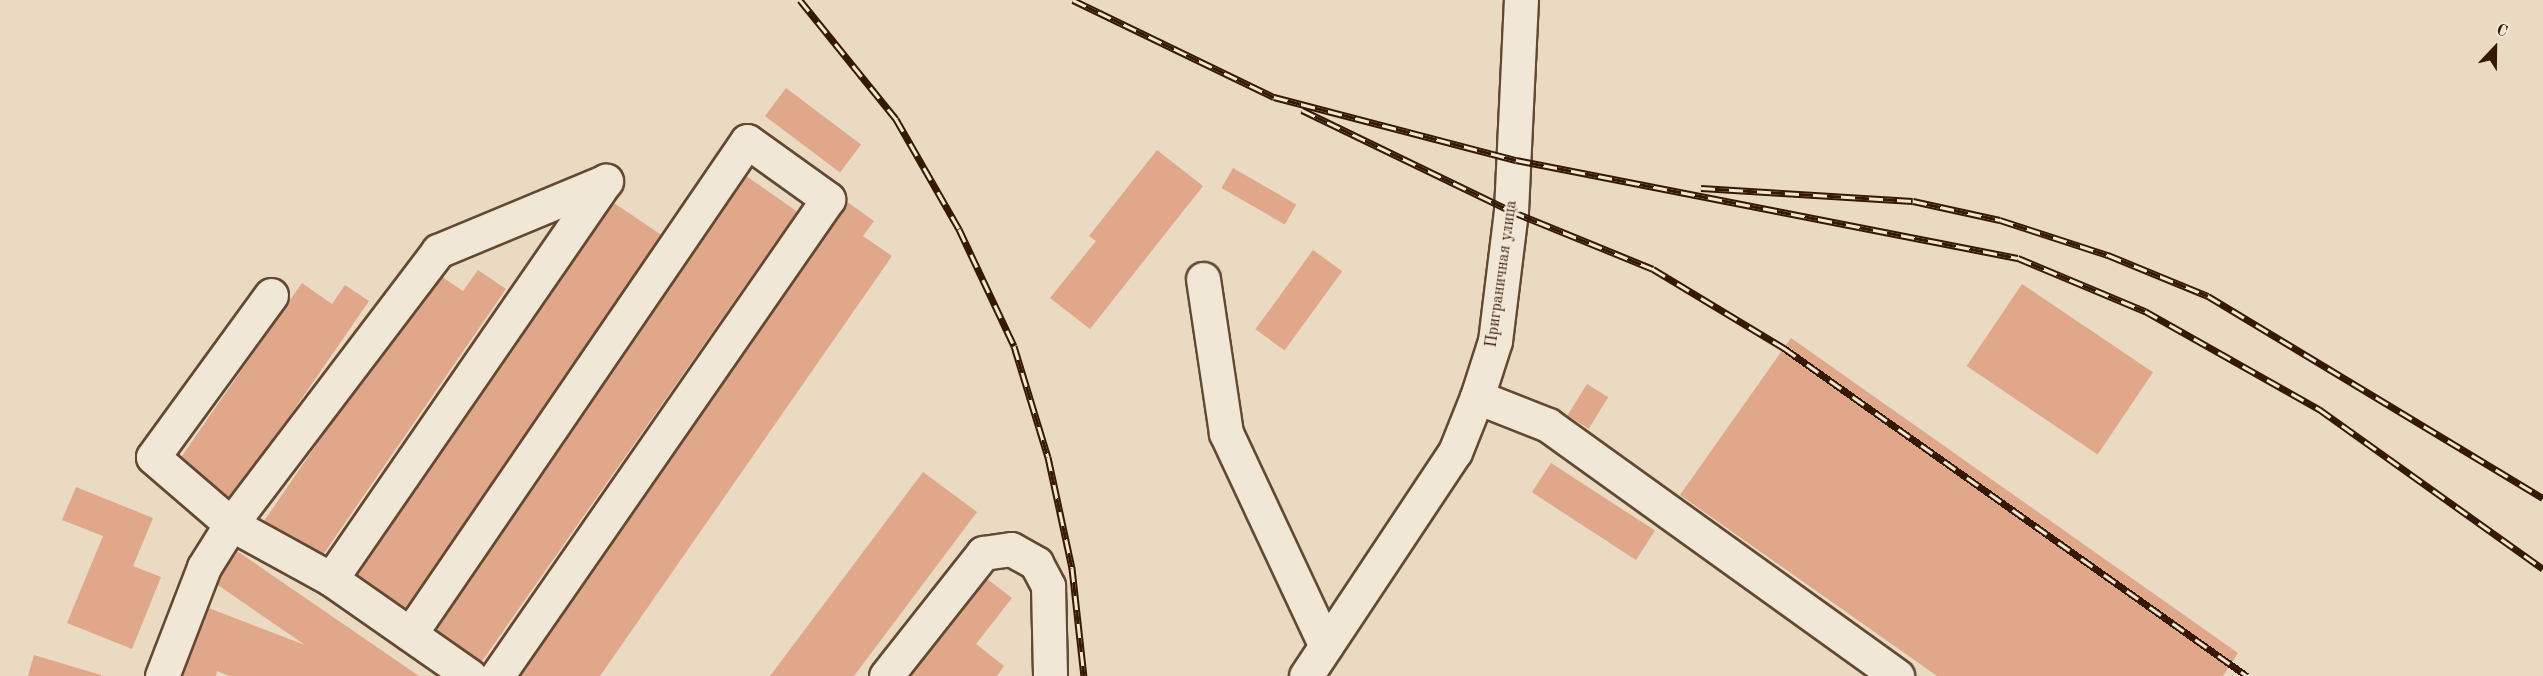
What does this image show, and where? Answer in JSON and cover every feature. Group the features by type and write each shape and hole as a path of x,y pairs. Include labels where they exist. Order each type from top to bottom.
{"street":[{"name":"Приграничная улица","path":"1306,676 1455,452 1477,397 1495,340 1511,210 1521,0"},
{"path":"410,634 747,141 828,199 497,676"},
{"path":"162,676 204,567 231,524 438,251 606,181 331,579"},
{"path":"1203,279 1226,433 1326,646"},
{"path":"272,295 153,457 231,524 331,579 470,676"},
{"path":"1477,397 1548,425 1897,676"},
{"path":"886,676 983,553 1011,549 1036,563 1048,586 1050,676"}],"building":[{"path":"786,88 861,145 840,173 765,116"},
{"path":"1157,150 1203,186 1090,329 1050,298 1096,241 1089,236"},
{"path":"1233,168 1296,204 1285,224 1222,188"},
{"path":"742,173 797,211 475,671 420,633"},
{"path":"605,197 662,236 403,620 346,582"},
{"path":"843,199 874,221 863,236 892,256 600,676 512,676"},
{"path":"1313,250 1342,271 1285,350 1255,329"},
{"path":"478,270 506,289 318,562 262,524 435,272 463,291"},
{"path":"302,283 332,304 345,285 369,301 231,501 177,463"},
{"path":"2022,284 2153,372 2098,454 1967,366"},
{"path":"1791,338 2238,653 2223,676 1937,676 1680,495"},
{"path":"1587,384 1608,397 1589,429 1567,415"},
{"path":"1551,463 1655,531 1636,560 1532,492"},
{"path":"923,472 977,512 854,676 770,676"},
{"path":"76,487 153,518 133,566 161,577 132,649 67,623 103,536 62,520"},
{"path":"234,549 419,676 229,676 217,671 216,676 177,676 201,605 305,645 212,581"},
{"path":"986,578 1012,598 976,644 1004,666 997,676 910,676"},
{"path":"34,655 101,675 101,676 28,676"}],"railway":[{"path":"800,0 896,119 959,229 1014,346 1048,457 1072,568 1084,676"},
{"path":"1073,0 1274,97 1516,160 2018,258 2145,311 2319,409 2543,569"},
{"path":"1302,110 1511,211 1653,269 1784,348 2247,676"},
{"path":"1701,188 1913,201 2000,220 2108,255 2208,296 2543,498"}]}
